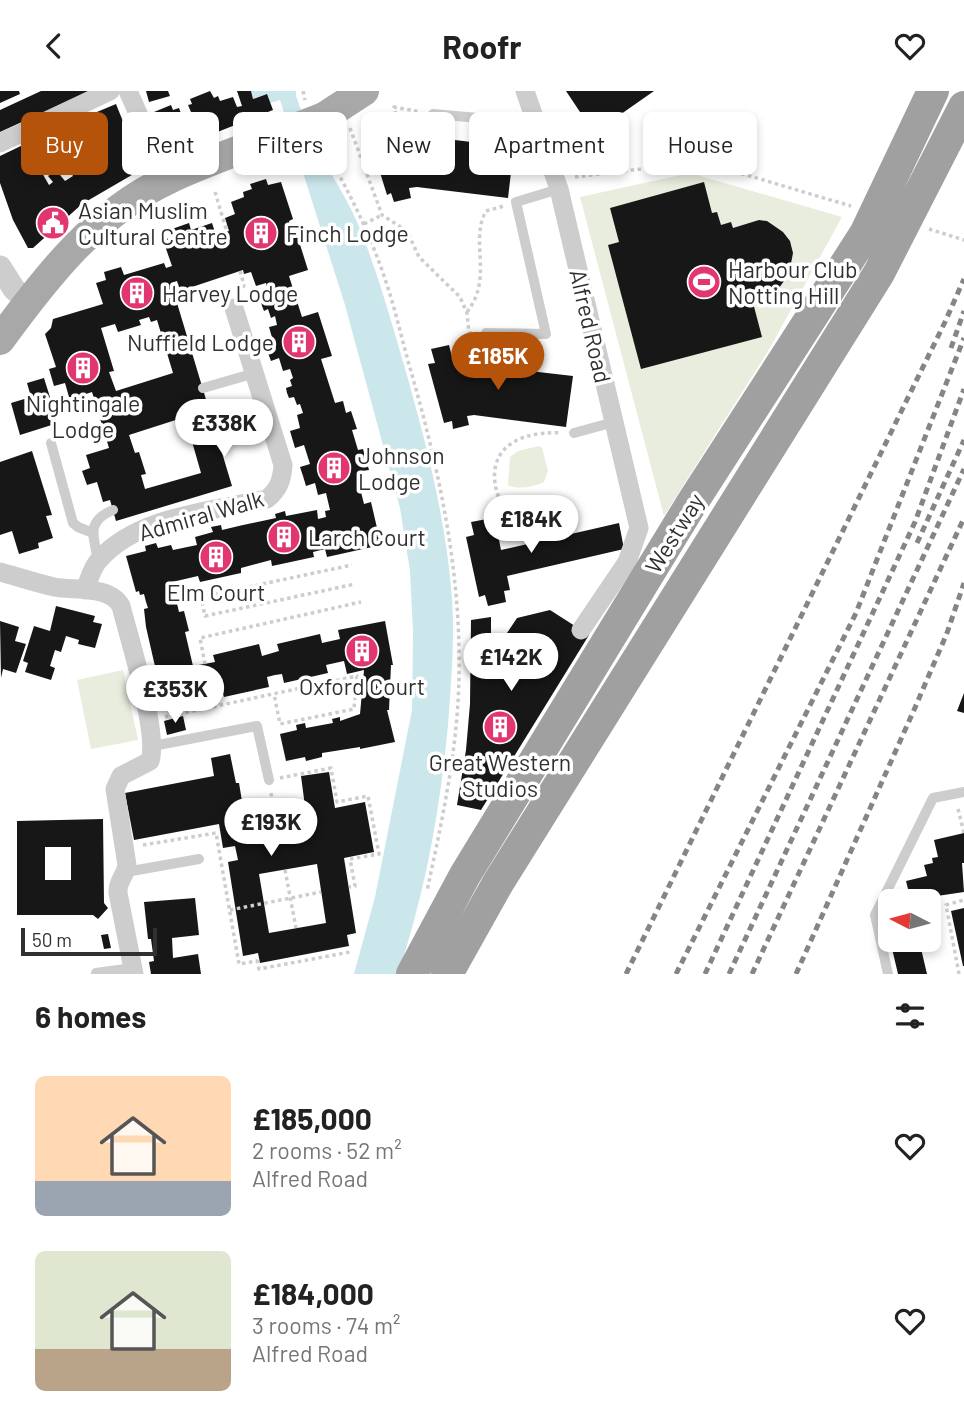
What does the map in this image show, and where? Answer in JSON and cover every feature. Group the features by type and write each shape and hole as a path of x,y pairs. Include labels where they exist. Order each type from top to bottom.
{"highway":[{"name":"Westway","path":"412,974 465,875 654,566 864,234 933,91"},
{"name":"Westway","path":"447,974 498,883 879,272 964,107"}],"main road":[{"path":"0,340 59,262 79,242 130,201 167,179 331,111"}],"street":[{"path":"0,143 110,91"},
{"path":"128,91 167,179"},
{"name":"Alfred Road","path":"525,91 533,112"},
{"name":"Alfred Road","path":"554,175 639,529 627,562 581,630"},
{"path":"0,267 14,289 28,301"},
{"name":"Admiral Walk","path":"85,590 98,561 128,537 162,521 267,499 276,492 282,479 283,465 234,308"},
{"path":"0,572 55,587 103,594 118,602 149,720 153,746 150,761 121,776 115,789 126,872 117,888 133,971"}],"lane":[{"path":"486,333 546,334 516,202 557,183"},
{"path":"203,388 255,373"},
{"path":"574,433 614,422"},
{"path":"51,443 73,523 93,533"},
{"path":"98,561 93,533 97,520 113,510"},
{"path":"153,746 257,726 269,779"},
{"path":"888,974 875,915 933,799 964,792"},
{"path":"126,872 199,859"},
{"path":"96,973 133,971"}],"path":[{"path":"303,91 331,111 382,215 407,231 419,257 460,297 467,313 469,333 486,333"},
{"path":"395,112 394,107 422,112"},
{"path":"331,111 344,182 364,224 387,285 429,435 444,498 457,591 459,677 454,740 438,843 425,899"},
{"path":"557,183 573,178 674,165 716,166 850,205"},
{"path":"215,192 227,232"},
{"path":"467,313 477,300 482,270 479,223 486,211 516,202"},
{"path":"364,224 382,215"},
{"path":"928,229 964,240"},
{"path":"524,505 505,510 499,499 494,467 501,451 541,432 574,433"},
{"path":"201,597 352,565"},
{"path":"176,597 200,592 205,616 355,584"},
{"path":"205,664 200,638 361,602"},
{"path":"149,720 357,676 354,709 280,724 274,694"},
{"path":"210,688 214,706"},
{"path":"275,819 269,779 331,768 337,802 368,796 379,854 350,859 355,886 349,887"},
{"path":"958,809 964,833"},
{"path":"124,848 216,833 239,964 257,961 258,969 350,952"},
{"path":"285,870 296,928"},
{"path":"230,910 321,892"},
{"path":"959,974 946,905 964,900"},
{"path":"301,955 302,961"}],"shaded area":[{"name":"Harbour Club Notting Hill","path":"681,175 697,175 842,217 770,348 664,516 580,197"},
{"path":"539,446 542,448 548,471 544,482 526,487 508,485 510,457 518,451"},
{"path":"123,670 138,740 91,749 77,680"}],"water":[{"path":"251,91 296,91 302,112 284,112 280,100 270,103 266,94 253,99"},
{"path":"304,175 332,175 357,222 368,250 427,452 449,568 453,630 445,757 424,882 398,974 354,974 375,897 412,710 413,632 410,571 400,508 345,305"}],"building":[{"path":"0,91 19,91 20,94 0,103"},
{"path":"41,91 90,91 44,112 21,112 21,122 0,132 0,110"},
{"path":"146,91 168,91 170,96 149,102"},
{"path":"210,91 214,98 218,96 220,101 233,97 237,107 242,106 237,91 251,91 253,99 267,94 273,110 233,112 233,126 219,131 219,112 191,112 188,105 192,104 190,99"},
{"path":"566,91 654,91 624,112 580,112"},
{"path":"116,104 122,119 122,175 132,175 82,204 33,248 28,248 13,220 0,183 0,156 21,146 21,175 43,175 49,185 53,182 49,175 60,175 65,181 72,175 108,175 108,112 97,112"},
{"path":"171,105 173,110 179,108 180,112 154,112"},
{"path":"455,140 469,142 469,175 511,175 508,198 417,187 409,188 411,198 394,202 391,193 387,195 381,175 455,175"},
{"path":"266,179 268,185 281,182 293,219 289,221 293,236 297,235 308,270 289,276 302,317 318,312 332,356 321,359 335,403 343,401 346,413 351,411 357,429 352,430 358,450 363,449 369,470 362,471 365,482 359,484 364,504 371,502 381,545 327,557 325,549 313,552 314,557 272,566 271,560 241,568 241,573 200,582 198,576 172,582 179,612 184,611 189,631 185,632 193,666 215,662 213,655 259,644 262,656 279,651 277,644 320,634 322,643 340,639 338,630 385,621 393,665 387,710 395,742 322,753 322,757 306,761 305,757 286,761 280,734 297,730 296,725 305,723 306,728 333,723 332,719 340,717 340,721 360,714 364,670 347,674 344,661 326,665 328,673 284,683 282,674 275,675 267,677 269,687 224,697 221,686 205,689 208,701 165,710 146,627 144,609 148,608 144,594 136,592 126,556 146,551 145,546 156,543 158,548 171,545 173,550 197,545 195,537 213,532 211,527 221,525 222,530 276,518 275,514 285,511 286,516 317,510 318,519 326,517 325,511 330,510 326,493 318,495 315,483 306,486 300,467 310,464 304,445 295,448 290,431 300,428 297,415 303,413 300,404 297,405 294,397 289,398 287,393 286,388 292,386 290,380 293,378 290,369 283,371 279,358 271,361 268,353 266,344 273,341 269,327 277,325 275,316 271,318 268,309 264,311 262,306 261,301 266,300 264,293 268,291 266,283 256,286 251,272 244,274 243,270 180,291 177,281 171,283 232,486 116,521 110,500 103,502 97,482 87,485 82,471 90,468 86,455 109,448 92,392 74,398 69,397 65,383 54,386 49,369 56,367 45,334 51,328 53,319 103,304 96,283 106,280 104,272 121,267 124,275 164,263 166,268 172,266 163,240 175,236 172,229 189,223 191,230 212,223 216,235 229,231 225,218 235,214 231,202 244,197 243,192 252,189 250,184","holes":["149,317 151,322 157,320 173,373 116,391 109,372 114,371 101,328 115,324 118,332 141,325 139,320","185,417 201,473 145,489 141,475 146,474 139,452 135,453 129,435"]},
{"path":"704,182 712,213 717,212 721,225 731,222 733,228 759,220 767,221 783,232 790,241 793,253 789,274 779,288 752,299 762,337 641,369 608,245 619,242 610,208"},
{"path":"449,345 452,357 461,355 462,363 573,376 566,427 474,415 467,416 469,425 453,429 452,421 444,423 428,364 435,363 431,349"},
{"path":"44,378 58,423 20,435 11,403 31,397 27,383"},
{"path":"32,451 52,515 46,516 53,538 38,543 39,548 19,554 12,531 0,535 0,462"},
{"path":"487,519 490,532 497,530 501,550 619,523 624,549 507,576 510,590 504,591 506,602 488,606 485,595 479,597 466,537 474,535 471,522"},
{"path":"56,606 95,616 93,622 102,624 95,648 78,644 79,640 66,636 61,652 55,650 50,666 55,668 51,680 25,672 28,663 23,661 34,626 50,631"},
{"name":"Great Western Studios","path":"550,610 589,635 481,810 457,805 470,704 471,620 491,617 491,650 495,651 517,618"},
{"path":"0,621 19,627 15,641 26,644 16,673 3,669 1,678"},
{"path":"964,693 964,713 957,711"},
{"path":"183,716 186,730 167,735 164,721"},
{"path":"230,754 236,783 239,783 242,818 247,817 248,823 306,814 301,776 329,772 335,808 365,802 374,852 344,858 356,933 347,935 349,946 260,963 258,953 243,956 228,862 238,860 235,846 223,848 219,824 134,840 125,793 214,776 211,758","holes":["317,864 326,923 269,933 259,874"]},
{"path":"103,819 104,903 108,908 98,919 93,915 17,915 17,821","holes":["45,847 71,847 71,880 45,880"]},
{"path":"964,833 964,892 942,895 942,889 908,889 906,881 927,876 924,865 933,863 932,858 938,857 934,840"},
{"path":"195,898 199,935 172,938 173,958 198,954 201,974 151,974 149,962 154,961 151,939 148,939 144,902"},
{"path":"964,908 964,966 963,966 951,911"},
{"path":"108,934 111,948 104,949 101,935"},
{"path":"893,952 922,952 927,974 898,974"}],"railway":[{"path":"626,974 964,279"},
{"path":"951,348 964,311"},
{"path":"676,974 856,613 964,338"},
{"path":"705,974 915,522 964,389"},
{"path":"917,543 964,440"},
{"path":"729,974 964,469"},
{"path":"752,974 964,518"},
{"path":"796,974 914,710 947,633 964,583"}],"place":[{"name":"Asian Muslim Cultural Centre","path":"53,223"},
{"name":"Finch Lodge","path":"261,233"},
{"name":"Harbour Club Notting Hill","path":"704,282"},
{"name":"Harvey Lodge","path":"137,293"},
{"name":"Nuffield Lodge","path":"299,342"},
{"name":"Nightingale Lodge","path":"83,368"},
{"name":"Johnson Lodge","path":"334,468"},
{"name":"Larch Court","path":"284,537"},
{"name":"Elm Court","path":"216,557"},
{"name":"Oxford Court","path":"362,651"},
{"name":"Great Western Studios","path":"500,727"}]}
